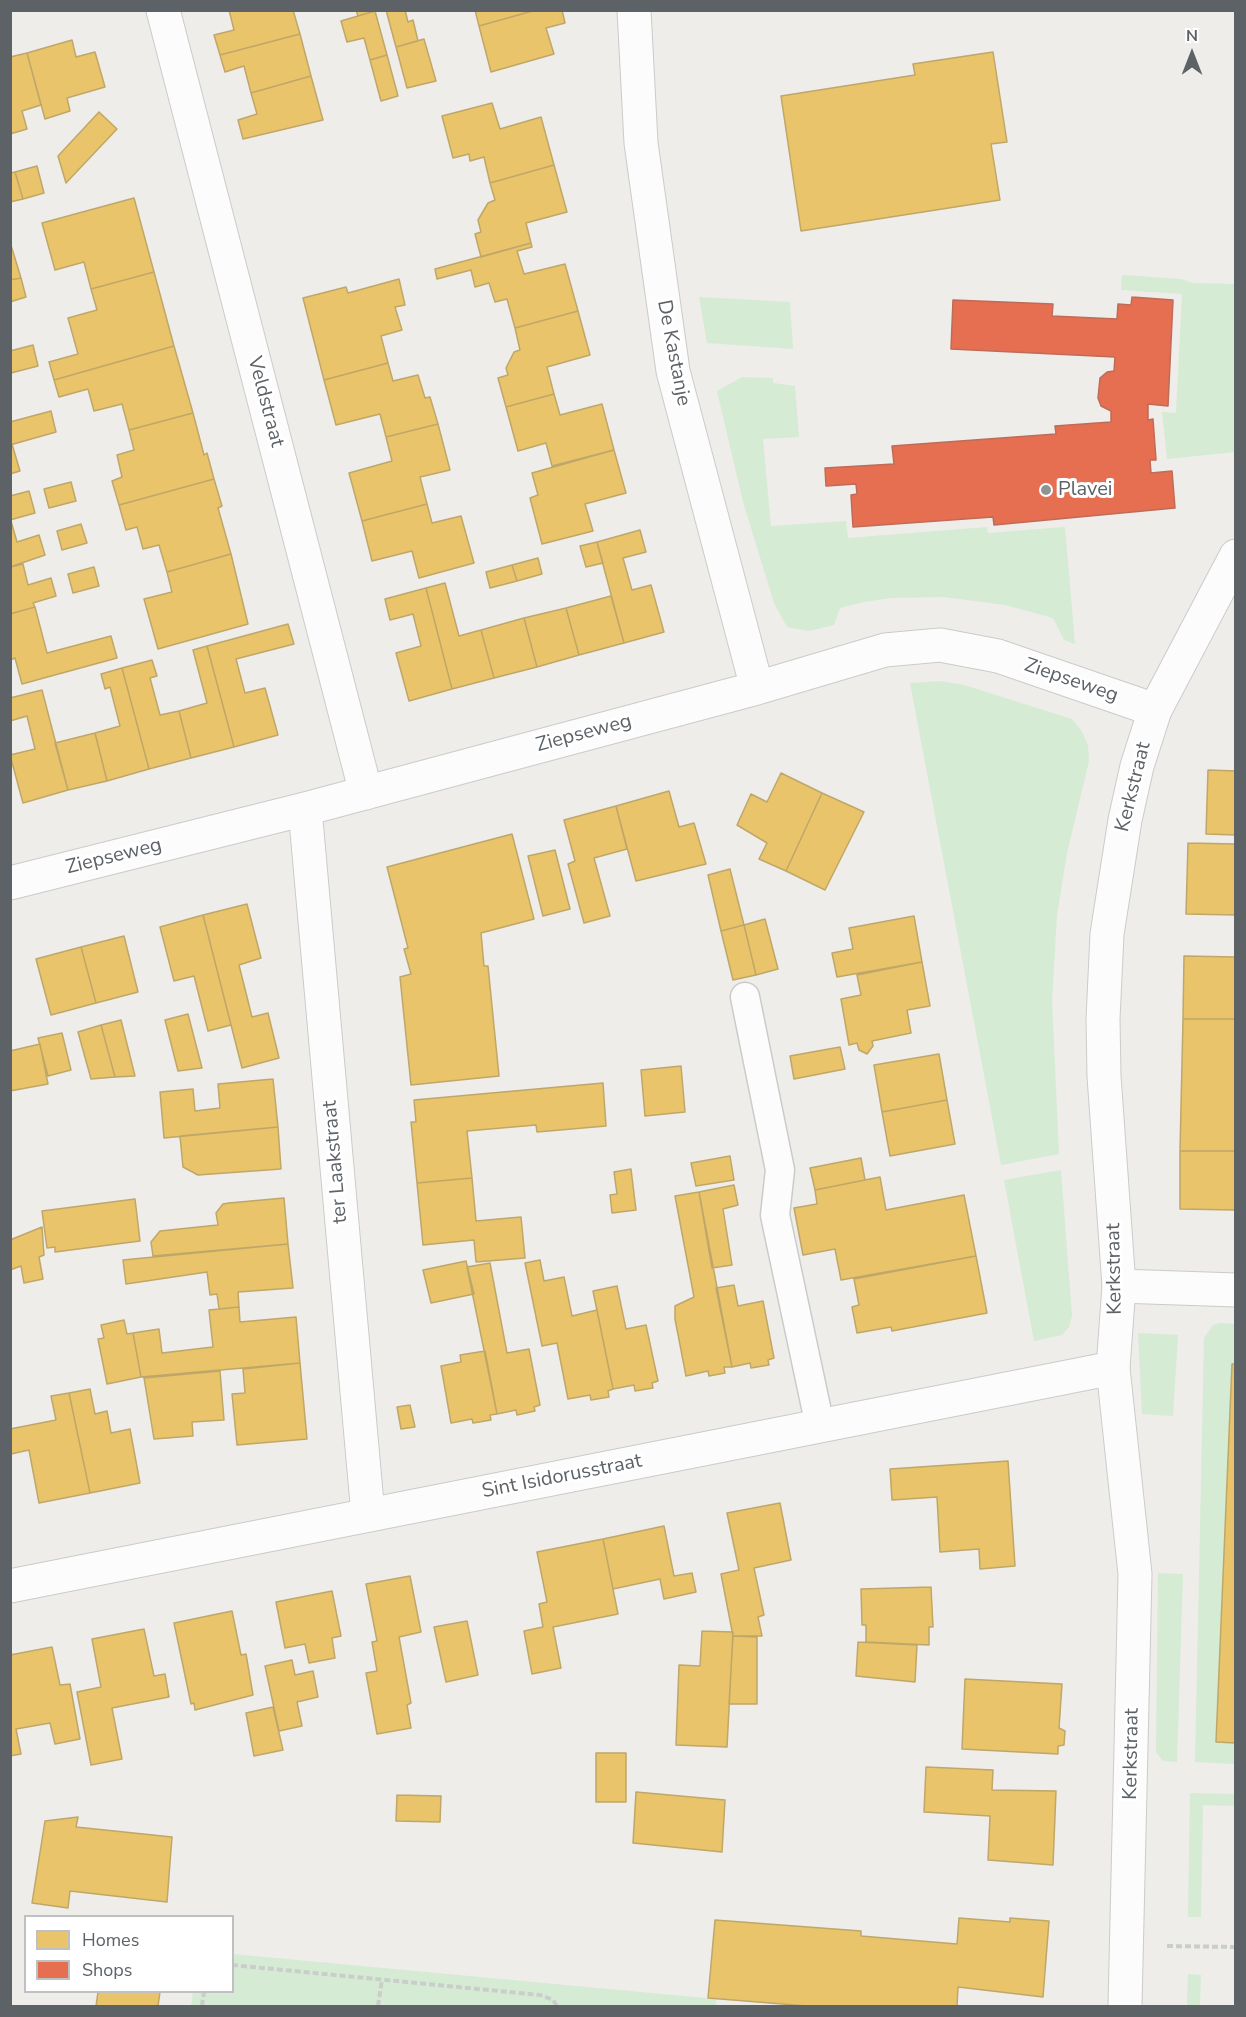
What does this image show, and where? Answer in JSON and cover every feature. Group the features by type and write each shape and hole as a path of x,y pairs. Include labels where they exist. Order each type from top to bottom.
{"street":[{"name":"Veldstraat","path":"163,10 366,793"},
{"name":"De Kastanje","path":"634,10 641,143 673,371 758,688"},
{"name":"Kerkstraat","path":"1125,2007 1135,1574 1113,1368 1119,1286 1104,1076 1103,1019 1107,934 1125,820 1137,766 1155,710 1236,556"},
{"name":"Ziepseweg","path":"10,883 366,793 758,688 885,650 940,645 998,656 1155,710"},
{"name":"ter Laakstraat","path":"305,809 368,1515"},
{"path":"1119,1286 1236,1290"},
{"name":"Sint Isidorusstraat","path":"10,1586 1113,1368"}],"lane":[{"path":"745,997 780,1170 775,1215 820,1426"}],"path":[{"path":"1127,1945 1236,1947"},
{"path":"234,1965 540,1995 553,2000 557,2007"},
{"path":"378,2007 382,1980"}],"green space":[{"path":"1122,275 1181,279 1193,283 1235,284 1235,452 1167,459 1162,412 1176,413 1182,294 1121,290"},
{"path":"699,297 790,302 793,349 707,343"},
{"path":"742,377 773,378 773,383 795,386 799,437 763,439 771,526 846,521 848,538 987,527 988,533 1065,527 1075,644 1064,640 1053,618 1005,605 944,597 891,598 864,602 840,608 834,625 809,631 787,627 774,603 743,502 717,391"},
{"path":"940,681 964,685 1072,719 1081,730 1088,745 1089,761 1067,853 1057,915 1052,1000 1059,1154 1001,1165 910,683"},
{"path":"1061,1170 1072,1316 1069,1327 1062,1335 1034,1341 1004,1180"},
{"path":"1235,1324 1236,1364 1232,1365 1216,1742 1235,1743 1235,1764 1195,1762 1204,1338 1213,1325"},
{"path":"1138,1333 1178,1335 1173,1416 1142,1414"},
{"path":"1158,1573 1183,1574 1177,1762 1163,1761 1156,1752"},
{"path":"1190,1793 1235,1794 1235,1806 1203,1805 1201,1917 1188,1917"},
{"path":"234,1954 716,1999 716,2006 191,2006 193,1993 234,1993"},
{"path":"1188,1974 1201,1975 1200,2006 1187,2006"}],"building: Homes":[{"path":"229,10 293,10 300,34 220,55 214,35 234,30"},
{"path":"356,10 375,10 375,11 358,16"},
{"path":"386,10 405,10 408,22 413,20 418,41 396,47"},
{"path":"475,10 536,10 479,26"},
{"path":"536,10 562,10 565,23 546,28 554,54 491,72 479,26"},
{"path":"375,11 387,55 370,60 364,38 347,42 341,21"},
{"path":"300,34 311,76 251,93 244,66 225,72 220,55"},
{"path":"424,39 436,81 407,88 396,47"},
{"path":"72,40 76,57 95,52 105,87 67,98 70,111 45,119 27,53"},
{"path":"993,52 1007,142 991,144 1000,200 801,231 781,96 915,75 913,64"},
{"path":"27,53 41,105 22,111 27,129 10,134 10,57"},
{"path":"387,55 398,96 381,101 370,60"},
{"path":"311,76 323,120 243,139 238,120 257,114 251,93"},
{"path":"492,103 500,129 541,117 554,165 490,183 484,157 470,161 469,154 453,158 442,116"},
{"path":"99,112 117,129 66,183 58,156"},
{"path":"554,165 567,212 526,223 531,243 481,257 475,234 481,232 478,220 488,203 495,200 490,183"},
{"path":"37,166 44,193 23,199 15,172"},
{"path":"15,172 23,199 10,202 10,173"},
{"path":"134,198 154,272 91,289 84,262 55,270 42,223"},
{"path":"10,242 21,278 10,280"},
{"path":"531,243 532,247 517,251 524,274 565,264 578,311 515,328 507,299 495,302 489,283 475,287 471,270 437,279 435,269"},
{"path":"154,272 174,346 54,380 49,362 78,354 68,318 97,310 91,289"},
{"path":"21,278 26,297 10,302 10,280"},
{"path":"399,279 405,305 395,307 402,330 381,336 388,363 324,380 303,298 346,287 348,293"},
{"path":"578,311 590,355 547,367 554,394 506,407 498,378 508,375 506,368 514,352 520,350 515,328"},
{"path":"33,345 38,366 11,373 10,351"},
{"path":"174,346 193,413 129,430 122,404 94,411 88,389 59,397 54,380"},
{"path":"388,363 393,381 418,375 425,398 430,397 438,424 386,437 380,414 336,425 324,380"},
{"path":"554,394 560,415 602,404 614,450 552,466 546,443 518,451 506,407"},
{"path":"51,411 56,432 10,445 10,422"},
{"path":"193,413 204,455 207,453 214,479 119,505 112,481 122,477 117,455 134,450 129,430"},
{"path":"438,424 450,470 420,477 427,504 362,521 349,473 392,461 386,437"},
{"path":"12,444 20,471 10,474 10,445"},
{"path":"614,450 626,493 585,504 593,531 542,544 530,498 538,495 532,473"},
{"path":"214,479 222,506 218,508 231,554 167,572 159,545 143,549 137,527 126,530 119,505"},
{"path":"71,482 76,501 49,508 44,489"},
{"path":"29,491 35,513 10,520 10,496"},
{"path":"427,504 432,523 461,516 474,563 419,578 412,551 372,561 362,521"},
{"path":"11,521 17,542 39,535 45,555 10,567"},
{"path":"81,524 87,543 62,550 57,531"},
{"path":"640,530 646,552 623,558 632,590 651,585 664,632 624,643 597,542"},
{"path":"597,542 603,563 586,567 580,546"},
{"path":"231,554 248,624 158,649 144,599 172,592 167,572"},
{"path":"538,558 542,574 517,581 512,565"},
{"path":"23,564 28,585 51,578 56,596 33,603 35,607 10,614 10,567"},
{"path":"512,565 517,581 490,588 486,572"},
{"path":"94,567 99,586 73,593 68,574"},
{"path":"445,583 459,636 481,630 494,678 452,689 426,588"},
{"path":"426,588 452,689 409,701 396,653 421,646 413,614 390,620 385,599"},
{"path":"611,596 624,643 579,655 566,608"},
{"path":"35,607 47,653 111,636 117,658 22,684 15,658 10,660 10,614"},
{"path":"566,608 579,655 537,667 524,618"},
{"path":"524,618 537,667 494,678 481,630"},
{"path":"288,624 294,644 236,659 245,693 265,688 278,735 234,747 207,646"},
{"path":"207,646 234,747 191,758 179,711 207,703 193,650"},
{"path":"152,660 157,676 150,678 160,715 179,711 191,758 149,769 122,668"},
{"path":"122,668 149,769 107,781 95,733 120,726 110,687 105,689 101,674"},
{"path":"42,690 68,790 23,803 10,755 35,749 27,716 10,721 10,698"},
{"path":"95,733 107,781 68,790 55,743"},
{"path":"1208,770 1236,771 1236,835 1206,834"},
{"path":"781,773 822,793 786,871 759,859 767,843 737,825 751,794 767,802"},
{"path":"669,791 679,827 694,823 706,864 636,881 616,806"},
{"path":"822,793 864,812 825,890 786,871"},
{"path":"616,806 627,849 594,858 610,916 584,923 568,864 575,861 564,820"},
{"path":"512,834 534,919 481,933 484,966 488,966 499,1076 411,1085 400,977 411,974 404,949 408,948 387,867"},
{"path":"1188,843 1236,844 1236,915 1186,914"},
{"path":"555,850 570,909 543,916 528,856"},
{"path":"730,869 744,925 721,931 708,875"},
{"path":"247,904 261,958 239,965 252,1017 268,1013 279,1058 242,1068 203,915"},
{"path":"203,915 231,1025 208,1031 194,976 174,981 160,927"},
{"path":"914,916 922,962 837,977 832,953 853,949 849,928"},
{"path":"765,919 778,969 756,975 744,925"},
{"path":"744,925 756,975 733,980 721,931"},
{"path":"124,936 138,992 96,1003 81,947"},
{"path":"81,947 96,1003 51,1015 36,959"},
{"path":"1184,956 1236,957 1236,1019 1183,1019"},
{"path":"922,962 930,1006 907,1010 911,1033 872,1041 873,1046 867,1054 859,1050 857,1043 849,1045 841,999 861,995 857,975"},
{"path":"188,1014 202,1068 178,1071 165,1020"},
{"path":"1183,1019 1236,1019 1236,1151 1180,1151"},
{"path":"121,1020 135,1076 115,1077 101,1025"},
{"path":"101,1025 115,1077 91,1079 78,1032"},
{"path":"62,1033 71,1070 48,1076 38,1038"},
{"path":"40,1044 48,1084 10,1091 10,1051"},
{"path":"840,1047 845,1069 794,1079 790,1056"},
{"path":"939,1054 947,1100 882,1112 874,1065"},
{"path":"681,1066 685,1112 645,1116 641,1070"},
{"path":"273,1079 278,1127 164,1138 160,1092 193,1089 195,1111 220,1108 218,1084"},
{"path":"603,1083 606,1126 537,1132 536,1125 467,1131 472,1178 417,1183 411,1122 416,1122 414,1100"},
{"path":"947,1100 955,1144 890,1156 882,1112"},
{"path":"278,1127 281,1169 198,1175 183,1167 180,1136"},
{"path":"1180,1151 1236,1151 1236,1210 1180,1209"},
{"path":"730,1156 734,1180 696,1186 691,1163"},
{"path":"861,1158 865,1180 815,1190 810,1168"},
{"path":"631,1169 636,1210 612,1213 610,1195 617,1194 614,1172"},
{"path":"880,1177 886,1210 964,1195 976,1256 841,1280 835,1249 803,1255 794,1208 817,1204 815,1190"},
{"path":"472,1178 476,1221 521,1217 525,1258 476,1262 474,1240 423,1245 417,1183"},
{"path":"734,1185 738,1205 723,1209 732,1265 712,1268 699,1192"},
{"path":"699,1192 732,1367 724,1367 725,1373 709,1376 708,1371 686,1376 675,1319 675,1306 694,1297 675,1196"},
{"path":"284,1198 288,1244 153,1256 151,1242 160,1231 218,1225 216,1213 223,1204"},
{"path":"135,1199 140,1241 55,1252 55,1247 47,1248 42,1211"},
{"path":"42,1227 44,1255 39,1257 43,1279 24,1283 21,1266 10,1270 10,1240"},
{"path":"288,1244 293,1288 238,1292 239,1307 219,1309 217,1294 210,1295 207,1272 126,1284 123,1260"},
{"path":"976,1256 987,1313 892,1331 891,1327 857,1333 852,1307 859,1305 854,1279"},
{"path":"540,1260 544,1281 564,1277 572,1316 597,1310 613,1389 608,1391 609,1397 591,1400 590,1395 568,1399 557,1343 542,1346 525,1263"},
{"path":"466,1261 474,1294 431,1303 423,1270"},
{"path":"490,1263 507,1353 529,1349 540,1405 534,1407 535,1411 517,1415 516,1410 497,1414 467,1267"},
{"path":"734,1285 738,1306 763,1301 774,1358 768,1360 769,1365 751,1368 750,1363 732,1367 716,1288"},
{"path":"617,1286 626,1329 646,1325 658,1381 652,1383 653,1388 635,1391 634,1385 613,1389 593,1291"},
{"path":"239,1307 240,1322 296,1317 300,1363 141,1377 133,1333 159,1329 162,1353 213,1347 209,1310"},
{"path":"124,1320 127,1334 133,1333 141,1377 107,1384 98,1339 104,1338 101,1325"},
{"path":"485,1351 497,1414 490,1415 491,1420 473,1423 472,1419 451,1423 441,1366 461,1362 460,1355"},
{"path":"300,1363 307,1439 237,1445 232,1394 245,1393 243,1369"},
{"path":"1232,1364 1236,1364 1236,1743 1216,1742"},
{"path":"220,1371 224,1420 192,1422 193,1436 154,1439 144,1378"},
{"path":"90,1389 95,1414 107,1411 111,1433 130,1429 140,1483 90,1493 69,1393"},
{"path":"69,1393 90,1493 39,1503 29,1450 11,1454 10,1429 56,1420 51,1396"},
{"path":"410,1405 415,1427 401,1429 397,1407"},
{"path":"1008,1461 1015,1566 980,1569 979,1549 940,1552 937,1497 892,1500 890,1469"},
{"path":"780,1503 791,1560 754,1568 764,1615 758,1617 762,1636 733,1636 721,1574 739,1570 727,1513"},
{"path":"664,1526 674,1576 692,1573 696,1592 664,1599 660,1579 613,1589 603,1539"},
{"path":"603,1539 618,1614 553,1627 561,1668 532,1674 524,1631 543,1627 539,1604 547,1602 537,1552"},
{"path":"410,1576 421,1632 399,1637 411,1703 407,1705 411,1728 377,1734 366,1673 377,1671 372,1642 377,1641 366,1584"},
{"path":"931,1587 933,1627 929,1627 929,1645 866,1642 866,1625 862,1625 861,1589"},
{"path":"332,1591 341,1636 332,1638 335,1658 309,1663 305,1644 285,1648 276,1602"},
{"path":"232,1611 241,1655 246,1654 253,1695 195,1710 194,1703 191,1704 174,1623"},
{"path":"467,1621 478,1675 446,1682 434,1627"},
{"path":"144,1629 154,1676 165,1674 169,1697 112,1708 122,1759 91,1765 77,1692 101,1687 92,1639"},
{"path":"702,1631 733,1632 727,1747 676,1745 679,1665 700,1666"},
{"path":"733,1636 757,1637 757,1704 729,1704"},
{"path":"858,1642 917,1645 915,1682 856,1676"},
{"path":"52,1647 60,1685 70,1684 80,1739 55,1744 50,1723 16,1729 21,1754 10,1756 10,1655"},
{"path":"292,1660 295,1675 313,1671 318,1697 297,1702 302,1726 279,1731 265,1666"},
{"path":"965,1679 1062,1684 1059,1728 1065,1731 1064,1745 1058,1746 1058,1754 962,1749"},
{"path":"273,1707 283,1750 254,1756 246,1713"},
{"path":"596,1753 626,1753 626,1802 596,1802"},
{"path":"926,1767 993,1770 992,1790 1056,1791 1053,1865 988,1860 990,1816 924,1812"},
{"path":"636,1792 725,1800 722,1852 633,1843"},
{"path":"397,1795 441,1796 440,1822 396,1821"},
{"path":"78,1817 76,1827 172,1837 167,1902 70,1891 68,1908 32,1903 45,1821"},
{"path":"959,1918 1010,1922 1010,1918 1049,1921 1043,1997 958,1987 957,2006 807,2006 708,1998 715,1920 861,1931 861,1936 957,1944"},
{"path":"98,1993 160,1993 158,2006 96,2006"}],"building: Shops":[{"path":"1132,297 1173,300 1168,406 1148,404 1148,420 1153,419 1156,460 1150,460 1151,473 1172,471 1175,508 994,525 993,517 853,527 851,495 857,494 856,484 826,486 825,468 894,464 892,446 1056,434 1055,426 1111,422 1111,411 1101,406 1098,398 1100,378 1107,372 1114,371 1115,357 951,349 953,300 1053,304 1052,316 1117,319 1118,304 1131,305"}],"place":[{"name":"Plavei","path":"1046,490"}]}
